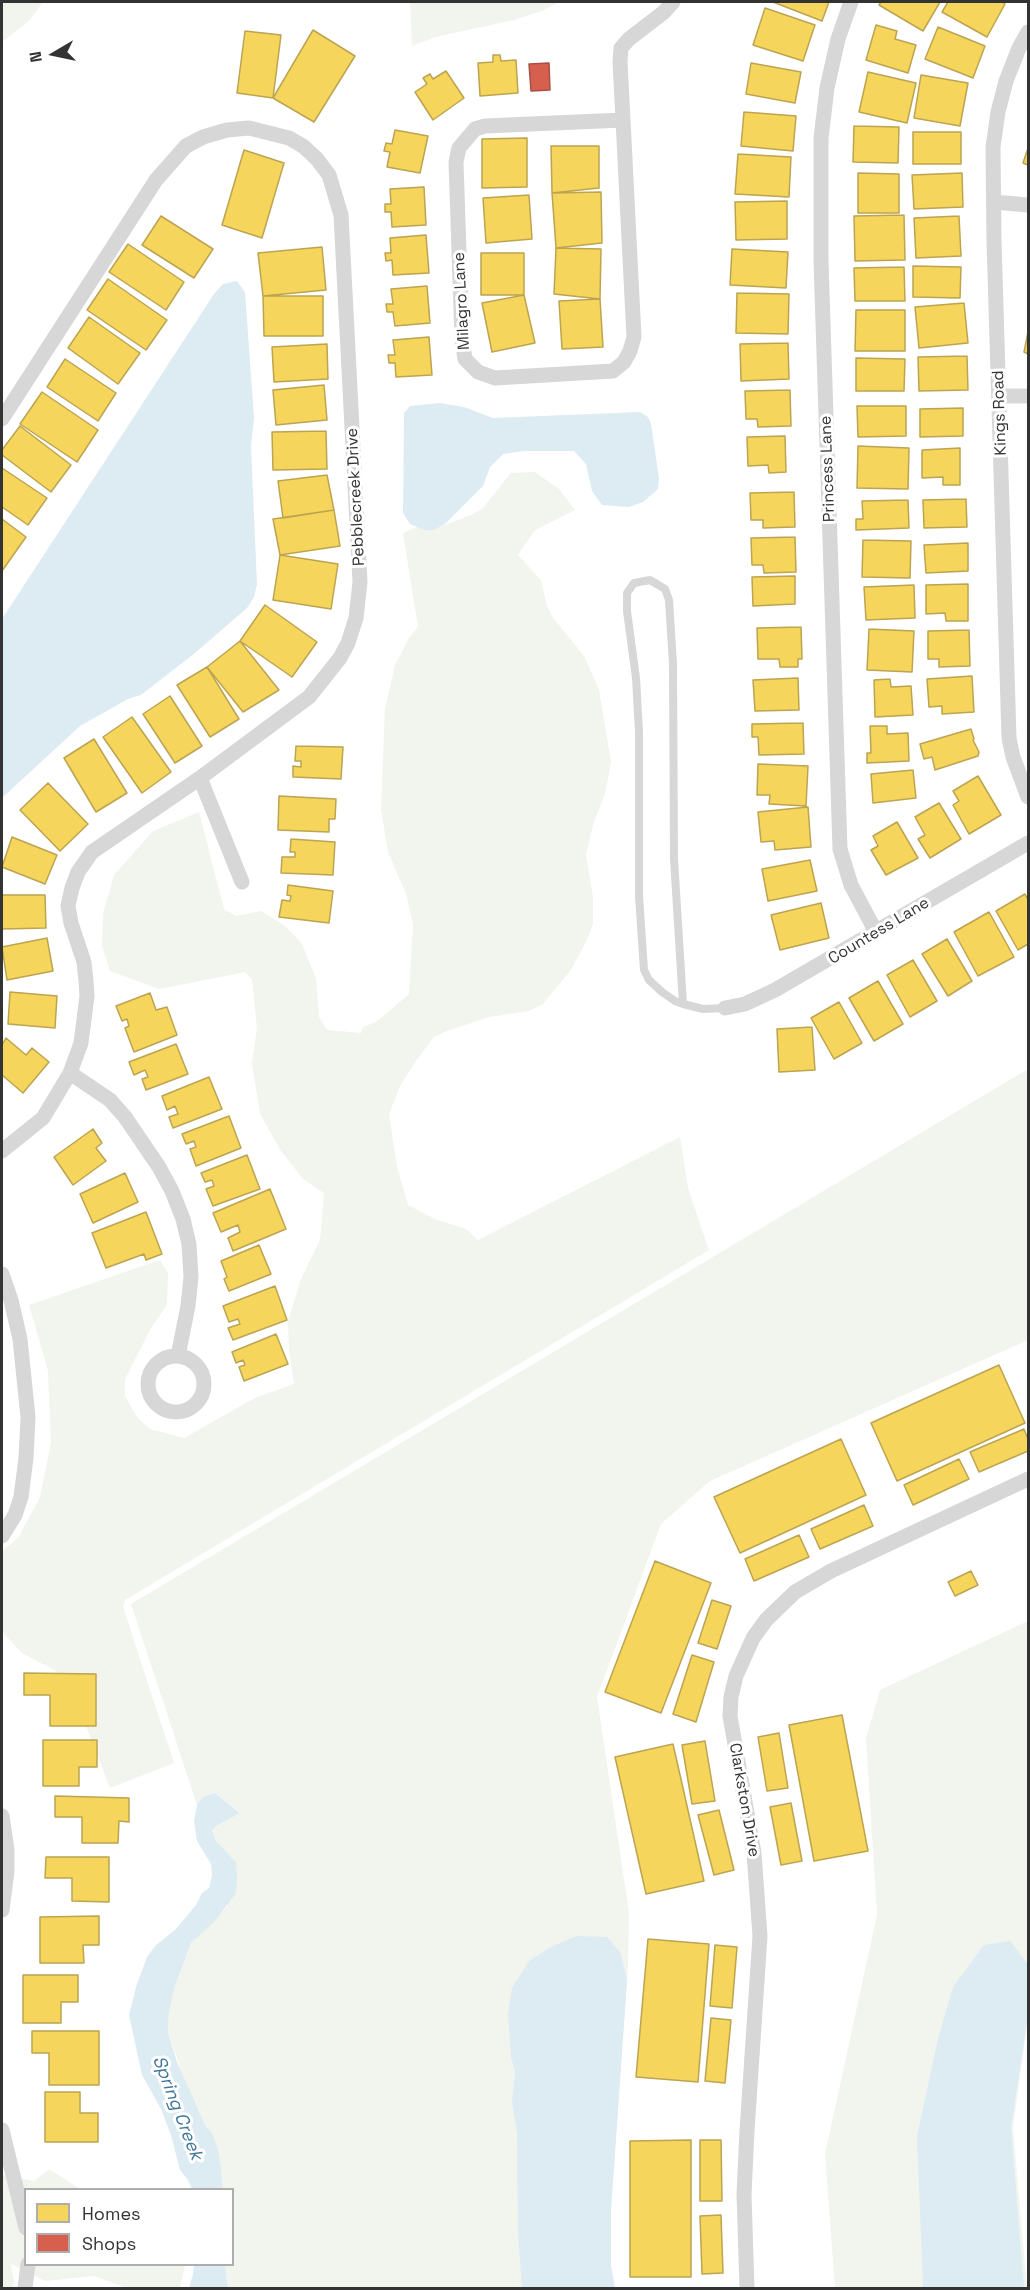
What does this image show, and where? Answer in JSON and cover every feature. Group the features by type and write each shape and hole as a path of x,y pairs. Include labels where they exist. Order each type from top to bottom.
{"street":[{"name":"Milagro Lane","path":"623,120 485,126 475,129 459,148 456,162 462,340 465,359 478,372 495,378 613,371 624,362 630,351 634,337 621,48 673,2"},
{"name":"Princess Lane","path":"851,2 838,39 820,138 822,273 840,849 851,885 876,932"},
{"name":"Kings Road","path":"1029,32 1019,48 1006,81 998,112 993,147 1009,738 1013,757 1029,797"},
{"name":"Pebblecreek Drive","path":"2,419 156,180 186,146 203,137 227,130 249,128 289,138 303,146 317,159 329,175 341,214 360,582 356,618 348,643 340,658 309,697 200,778 92,852 78,872 68,906 84,962 87,996 81,1042 70,1073 43,1118 2,1151"},
{"path":"993,202 1029,205"},
{"path":"999,396 1029,396"},
{"path":"200,778 242,882"},
{"name":"Countess Lane","path":"725,1008 763,997 1029,843"},
{"path":"70,1073 111,1100 125,1117 159,1167 183,1219 189,1244 191,1277 188,1306 177,1356"},
{"path":"2,1274 20,1339 28,1417 21,1497 15,1515 2,1536"},
{"name":"Clarkston Drive","path":"747,2289 744,2225 746,2142 760,1936 754,1853 730,1716 731,1697 736,1676 753,1638 766,1620 795,1592 831,1571 1029,1479"},
{"path":"2,1816 7,1860 2,1910"},
{"path":"2,2130 24,2220"},
{"path":"25,2289 28,2266"}],"lane":[{"path":"683,1004 674,859 673,664 669,600 665,589 650,580 634,583 627,593 639,732 639,896 644,970 649,980 662,992 683,1004 703,1009 725,1008"}],"shaded area":[{"path":"2,2 43,2 29,21 2,42"},
{"path":"410,2 559,2 542,11 514,20 435,37 412,46"},
{"path":"535,472 559,489 575,510 535,530 518,555 541,580 547,606 554,619 584,656 599,690 611,762 605,794 594,821 586,855 593,897 593,924 571,970 543,1004 529,1011 489,1017 434,1037 400,1086 389,1114 397,1167 408,1205 435,1219 466,1229 478,1240 680,1137 688,1188 709,1250 125,1600 123,1607 174,1763 110,1788 67,1677 22,1653 5,1635 2,1628 2,1551 18,1538 40,1497 51,1443 48,1371 29,1305 160,1260 168,1273 167,1305 151,1328 125,1379 125,1396 137,1417 150,1429 184,1438 255,1398 294,1384 289,1351 288,1321 301,1279 320,1240 324,1193 303,1179 281,1151 260,1114 252,1063 257,1028 252,979 245,972 159,989 110,971 102,946 103,914 114,875 153,831 199,812 224,909 236,916 261,911 284,925 301,942 316,978 319,1017 327,1030 361,1033 363,1027 376,1022 409,994 413,924 406,894 388,852 381,809 385,709 395,665 409,638 418,627 403,533 424,524 431,527 444,525 469,516 482,509 511,473"},
{"path":"1028,1069 1028,1340 710,1481 661,1524 597,1697 629,1913 628,1965 611,2210 611,2266 615,2288 228,2288 225,2266 234,2266 234,2188 223,2188 221,2168 211,2131 205,2125 185,2082 168,2031 170,2000 191,1943 227,1907 236,1862 216,1841 212,1831 216,1826 240,1812 215,1793 203,1797 197,1805 131,1604"},
{"path":"1028,1621 1028,2018 1013,2128 1027,2288 835,2288 825,2154 877,1915 866,1738 880,1690"},
{"path":"49,2169 78,2188 24,2188 24,2266 185,2266 180,2288 127,2288 94,2276 45,2281 11,2264 14,2282 12,2288 2,2288 2,2174 34,2181"}],"water":[{"path":"237,281 245,292 254,418 251,446 257,584 254,597 247,608 141,695 128,699 80,726 2,798 2,619 214,294 223,284"},
{"path":"440,403 464,407 493,418 640,412 648,417 651,424 659,478 658,489 643,502 629,507 602,505 592,491 586,464 574,451 524,451 503,454 490,467 483,486 446,523 434,530 425,530 410,524 403,513 404,413 410,406"},
{"name":"Spring Creek","path":"215,1793 240,1813 216,1826 212,1831 216,1841 236,1862 236,1893 215,1921 191,1943 174,1989 168,2032 177,2062 218,2149 223,2188 192,2188 180,2170 171,2135 161,2109 142,2075 129,2015 147,1957 156,1945 175,1930 196,1905 202,1893 209,1888 212,1875 211,1864 197,1841 194,1821 197,1805 203,1797"},
{"path":"576,1936 607,1937 620,1952 627,1980 611,2210 611,2266 615,2288 522,2288 518,2233 517,2133 512,2102 515,2072 511,2057 508,2014 512,1988 529,1961 549,1948"},
{"path":"1010,1941 1028,1964 1028,2015 1011,2128 1024,2288 923,2288 917,2136 938,2039 953,1987 984,1945"},
{"path":"194,2266 225,2266 228,2288 189,2288"}],"building: Homes":[{"path":"773,2 829,2 822,21"},
{"path":"881,2 940,2 923,31 879,5"},
{"path":"948,2 1002,2 1005,4 987,37 942,12"},
{"path":"765,8 815,25 803,61 753,45"},
{"path":"876,25 897,31 895,39 916,45 908,73 866,60"},
{"path":"938,27 985,46 973,78 925,59"},
{"path":"313,30 355,56 314,122 273,98"},
{"path":"245,31 281,35 273,98 237,93"},
{"path":"493,55 500,55 501,61 516,60 518,93 480,96 478,63 493,62"},
{"path":"751,63 801,72 795,103 746,94"},
{"path":"446,71 464,98 433,120 415,92 427,84 423,78 430,74 433,79"},
{"path":"868,72 916,83 907,123 859,112"},
{"path":"921,75 968,83 960,126 914,118"},
{"path":"744,112 796,116 793,151 741,146"},
{"path":"854,126 899,127 898,163 853,162"},
{"path":"395,130 428,136 420,173 387,167 390,152 384,151 386,143 392,144"},
{"path":"913,132 961,132 961,164 913,164"},
{"path":"527,138 527,187 482,188 482,139"},
{"path":"551,146 599,146 599,188 552,193"},
{"path":"1028,148 1028,165 1023,163"},
{"path":"244,150 284,163 262,238 222,225"},
{"path":"738,154 791,157 789,197 735,194"},
{"path":"858,173 899,174 899,213 858,213"},
{"path":"962,173 963,207 914,209 912,175"},
{"path":"424,187 426,225 392,227 391,212 385,212 385,204 391,204 390,189"},
{"path":"601,192 602,243 556,248 552,193"},
{"path":"529,195 532,239 486,243 483,198"},
{"path":"787,201 787,239 736,240 735,202"},
{"path":"904,215 905,260 855,261 854,216"},
{"path":"161,216 213,249 194,278 142,245"},
{"path":"959,216 961,256 916,258 914,218"},
{"path":"426,235 429,273 393,275 392,260 386,261 385,253 391,253 390,238"},
{"path":"128,244 184,282 166,310 109,272"},
{"path":"322,247 326,290 263,296 258,253"},
{"path":"556,248 601,249 600,299 554,294"},
{"path":"732,249 788,252 786,288 730,285"},
{"path":"481,253 524,253 524,295 481,295"},
{"path":"913,266 961,267 960,298 913,297"},
{"path":"904,267 905,301 855,301 854,268"},
{"path":"108,279 167,320 146,350 87,310"},
{"path":"427,286 430,323 395,326 393,312 387,312 386,304 393,304 391,289"},
{"path":"737,293 789,294 788,334 736,333"},
{"path":"524,295 535,343 492,352 482,303"},
{"path":"263,296 323,296 323,336 264,336"},
{"path":"600,299 603,347 562,349 559,301"},
{"path":"964,303 968,343 919,348 915,307"},
{"path":"856,310 905,310 905,351 855,351"},
{"path":"89,317 140,353 118,384 68,348"},
{"path":"1028,332 1028,354 1024,352"},
{"path":"429,337 432,375 396,377 395,363 389,363 388,355 395,355 393,340"},
{"path":"788,343 789,379 741,381 740,344"},
{"path":"327,344 328,379 274,382 272,347"},
{"path":"967,356 968,390 919,391 918,357"},
{"path":"856,358 905,359 904,391 856,391"},
{"path":"65,359 116,393 98,421 47,387"},
{"path":"324,385 327,420 276,425 273,390"},
{"path":"790,390 791,426 758,427 757,419 746,419 745,391"},
{"path":"42,392 98,430 77,462 20,424"},
{"path":"857,406 906,406 906,436 858,437"},
{"path":"963,408 963,436 920,437 920,409"},
{"path":"20,426 71,465 51,492 2,455 2,450"},
{"path":"326,431 327,469 273,470 272,432"},
{"path":"785,436 786,472 769,473 768,465 748,466 747,437"},
{"path":"858,446 909,448 908,489 857,488"},
{"path":"960,448 960,485 943,485 943,477 922,478 922,450"},
{"path":"2,468 47,498 28,525 2,507"},
{"path":"327,475 334,510 283,518 278,481"},
{"path":"794,492 795,527 763,528 763,520 751,520 750,493"},
{"path":"966,499 967,527 924,528 923,500"},
{"path":"908,500 909,528 856,530 856,519 863,519 862,501"},
{"path":"334,510 340,546 280,555 273,519"},
{"path":"2,519 26,537 2,571"},
{"path":"795,537 796,572 764,573 763,565 752,565 751,538"},
{"path":"863,540 911,541 910,578 862,577"},
{"path":"968,543 968,571 926,573 924,545"},
{"path":"280,555 338,564 331,609 273,600"},
{"path":"795,576 795,604 753,606 752,577"},
{"path":"968,584 968,621 946,621 945,613 926,614 926,585"},
{"path":"914,585 915,618 866,620 864,587"},
{"path":"265,605 317,642 292,677 240,641"},
{"path":"801,627 802,659 798,659 798,667 780,667 779,659 758,659 757,628"},
{"path":"869,629 914,631 912,672 867,670"},
{"path":"969,630 970,666 939,667 939,659 928,659 928,631"},
{"path":"240,641 279,690 243,712 207,667"},
{"path":"207,667 239,719 210,737 177,685"},
{"path":"972,676 974,712 942,714 942,706 929,707 927,679"},
{"path":"798,678 799,710 755,711 753,680"},
{"path":"890,679 891,687 911,686 913,715 875,717 874,680"},
{"path":"170,696 202,746 175,763 143,714"},
{"path":"132,717 171,772 142,793 103,737"},
{"path":"803,723 804,754 759,755 758,737 752,737 752,724"},
{"path":"870,726 887,726 887,734 908,733 909,761 867,763 867,753 871,753"},
{"path":"971,729 979,752 978,756 935,770 932,757 924,759 920,744"},
{"path":"94,739 127,793 96,812 64,758"},
{"path":"296,746 343,747 341,779 293,777 293,766 301,767 301,761 295,761"},
{"path":"758,764 808,766 806,806 769,804 770,795 757,795"},
{"path":"913,770 916,798 873,803 871,774"},
{"path":"978,776 1001,815 969,834 953,805 959,801 953,791"},
{"path":"48,783 88,824 60,851 20,810"},
{"path":"279,796 336,799 335,819 329,819 329,832 278,830"},
{"path":"939,803 961,839 930,858 918,839 925,835 915,817"},
{"path":"808,807 811,847 775,850 774,841 761,842 758,812"},
{"path":"897,822 918,858 886,875 871,850 878,846 873,836"},
{"path":"12,837 57,855 45,884 2,867"},
{"path":"291,839 335,842 333,875 281,873 282,857 295,857 295,852 290,852"},
{"path":"810,860 817,891 768,901 762,869"},
{"path":"288,885 333,891 329,923 279,917 282,900 290,901 291,896 287,895"},
{"path":"1025,894 1028,900 1028,944 1018,950 996,911"},
{"path":"2,895 45,895 46,928 2,929"},
{"path":"821,903 829,938 780,950 771,915"},
{"path":"989,912 1014,957 978,976 954,932"},
{"path":"47,938 53,971 7,980 2,947"},
{"path":"947,939 972,981 948,996 922,954"},
{"path":"913,960 937,1001 910,1017 887,975"},
{"path":"878,981 903,1024 874,1041 849,998"},
{"path":"10,992 57,996 55,1028 8,1024"},
{"path":"150,993 156,1010 167,1007 177,1035 134,1052 125,1028 129,1026 127,1019 122,1021 116,1006"},
{"path":"839,1002 862,1043 834,1059 811,1018"},
{"path":"812,1027 815,1070 779,1072 777,1029"},
{"path":"6,1038 26,1055 32,1048 49,1062 23,1093 2,1075 2,1045"},
{"path":"176,1044 188,1074 146,1090 142,1079 148,1077 145,1070 134,1075 129,1062"},
{"path":"209,1077 222,1109 173,1128 169,1117 178,1114 175,1106 167,1110 162,1096"},
{"path":"229,1116 241,1148 196,1166 190,1149 196,1147 194,1141 186,1144 182,1134"},
{"path":"93,1129 102,1143 96,1148 106,1161 73,1185 54,1157"},
{"path":"247,1155 260,1189 213,1206 206,1189 214,1186 212,1180 205,1182 201,1173"},
{"path":"125,1173 138,1202 93,1223 80,1194"},
{"path":"270,1189 286,1229 233,1251 228,1238 240,1232 238,1225 221,1232 213,1213"},
{"path":"146,1212 162,1254 146,1260 144,1254 106,1268 92,1233"},
{"path":"259,1245 271,1274 229,1291 221,1261"},
{"path":"275,1286 287,1320 233,1340 228,1328 240,1324 238,1319 229,1322 223,1306"},
{"path":"276,1334 288,1364 244,1381 239,1367 245,1365 243,1360 236,1363 232,1352"},
{"path":"999,1365 1025,1423 897,1481 871,1423"},
{"path":"1024,1429 1028,1439 1028,1451 979,1472 970,1452"},
{"path":"841,1439 866,1495 740,1553 714,1497"},
{"path":"959,1459 969,1479 913,1505 904,1485"},
{"path":"864,1505 873,1526 820,1549 811,1529"},
{"path":"799,1535 809,1557 754,1581 745,1559"},
{"path":"655,1561 711,1583 661,1713 605,1692"},
{"path":"971,1571 978,1585 955,1596 948,1582"},
{"path":"712,1600 731,1606 717,1649 698,1643"},
{"path":"692,1655 714,1662 696,1722 673,1714"},
{"path":"24,1673 96,1674 96,1726 50,1726 50,1695 24,1695"},
{"path":"842,1715 868,1851 814,1861 789,1725"},
{"path":"779,1733 788,1788 767,1791 758,1737"},
{"path":"43,1740 97,1740 97,1767 79,1767 79,1786 43,1786"},
{"path":"705,1741 715,1801 692,1804 682,1745"},
{"path":"673,1744 704,1881 646,1894 615,1757"},
{"path":"55,1796 129,1798 129,1822 119,1821 118,1843 82,1843 82,1817 55,1817"},
{"path":"791,1803 802,1861 781,1865 770,1807"},
{"path":"719,1810 734,1870 714,1875 698,1815"},
{"path":"46,1857 109,1857 109,1902 72,1901 72,1878 45,1878"},
{"path":"99,1916 99,1945 83,1945 84,1963 40,1963 40,1917"},
{"path":"648,1939 709,1944 698,2082 636,2077"},
{"path":"715,1945 737,1947 732,2008 710,2006"},
{"path":"23,1975 78,1975 78,2002 61,2002 61,2023 23,2023"},
{"path":"711,2018 731,2020 725,2083 705,2081"},
{"path":"32,2031 99,2031 99,2085 49,2085 49,2053 32,2053"},
{"path":"45,2092 80,2092 80,2113 98,2113 98,2142 45,2142"},
{"path":"691,2140 691,2277 630,2277 630,2141"},
{"path":"700,2140 721,2140 722,2201 700,2201"},
{"path":"721,2215 723,2273 702,2274 700,2216"}],"building: Shops":[{"path":"549,63 550,90 531,91 529,64"}]}
